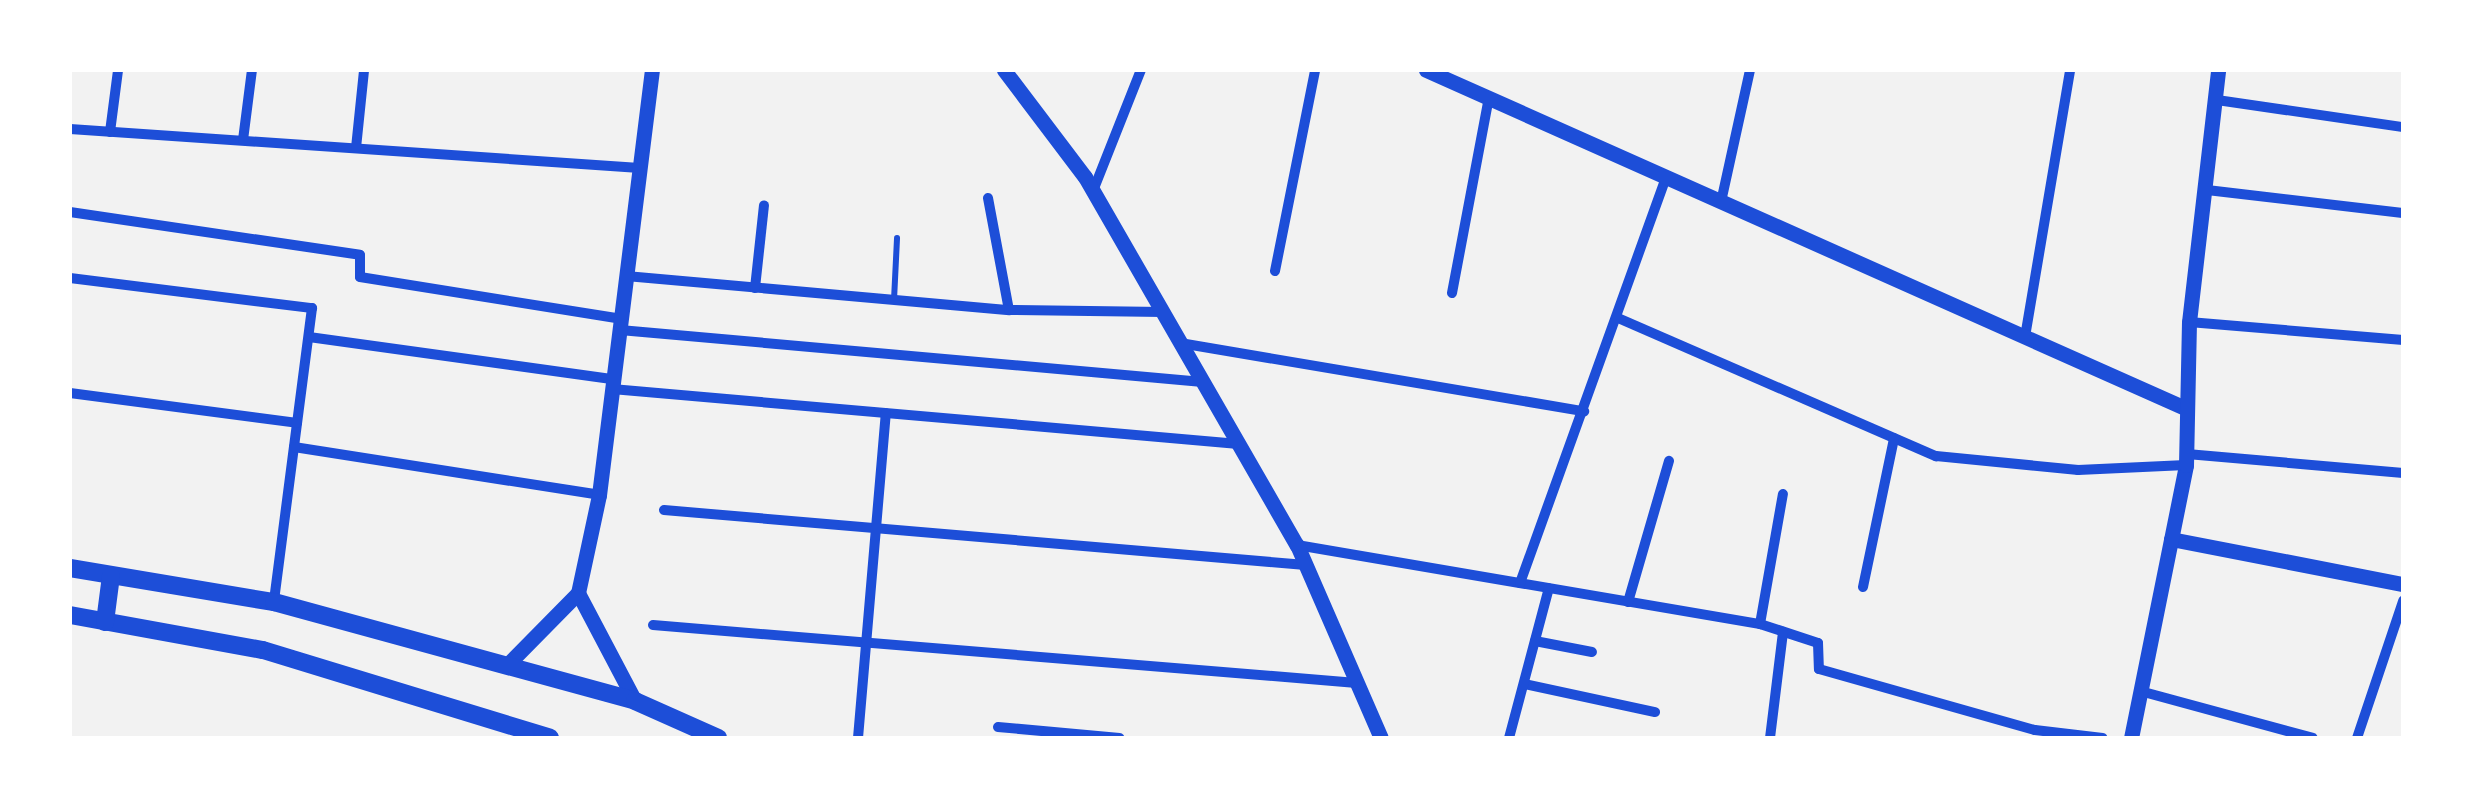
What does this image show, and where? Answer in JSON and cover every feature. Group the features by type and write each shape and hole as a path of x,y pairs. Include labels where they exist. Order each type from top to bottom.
{"main road":[{"path":"70,568 274,602 635,701 718,738"},
{"path":"105,622 111,576"},
{"path":"70,615 336,669 550,738"}],"street":[{"path":"110,132 118,70"},
{"path":"242,140 252,70"},
{"path":"356,148 364,70"},
{"path":"508,665 578,593 599,495 652,70"},
{"path":"1004,70 1093,192 1297,545 1381,738"},
{"path":"1093,192 1141,70"},
{"path":"1275,271 1315,70"},
{"path":"1426,70 2187,409"},
{"path":"1721,202 1750,70"},
{"path":"2025,337 2070,70"},
{"path":"2131,738 2186,460 2188,322 2207,190 2218,70"},
{"path":"1452,292 1489,98"},
{"path":"2216,100 2403,127"},
{"path":"70,129 640,168"},
{"path":"1520,583 1666,178"},
{"path":"2207,190 2403,213"},
{"path":"988,198 1009,310"},
{"path":"755,288 764,205"},
{"path":"70,212 360,255 360,277 620,325 1203,382"},
{"path":"626,276 1009,310 1163,312"},
{"path":"70,278 312,308 274,602"},
{"path":"1618,318 1936,456 2078,470 2186,460 2403,473"},
{"path":"2188,322 2403,340"},
{"path":"309,336 613,384 1239,444"},
{"path":"1180,342 1584,410"},
{"path":"70,393 298,423"},
{"path":"858,738 886,413"},
{"path":"1863,587 1894,438"},
{"path":"294,446 599,495"},
{"path":"1628,602 1670,461"},
{"path":"1760,624 1783,494"},
{"path":"664,510 1306,566"},
{"path":"2171,539 2403,584"},
{"path":"1297,545 1760,624 1818,642 1820,669 2034,730 2103,738"},
{"path":"1510,738 1549,588"},
{"path":"578,593 635,701"},
{"path":"2357,738 2403,601"},
{"path":"652,626 1357,683"},
{"path":"1770,738 1783,632"},
{"path":"1535,641 1592,652"},
{"path":"1524,684 1655,712"},
{"path":"2140,691 2313,738"},
{"path":"998,728 1120,738"}],"lane":[{"path":"894,300 896,238"}]}
